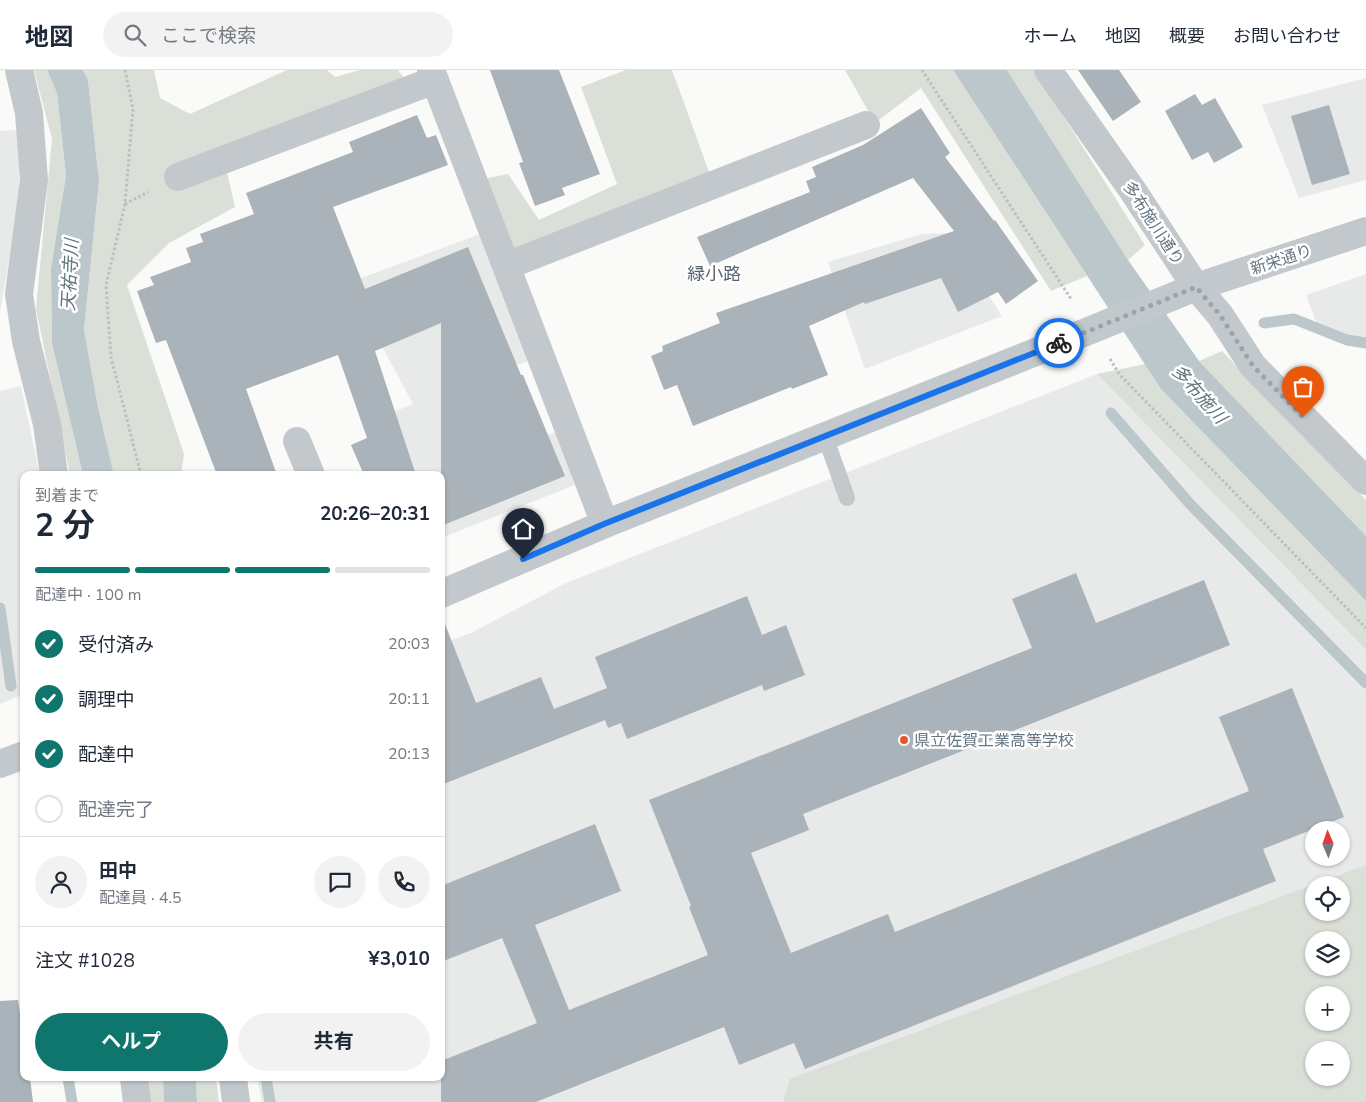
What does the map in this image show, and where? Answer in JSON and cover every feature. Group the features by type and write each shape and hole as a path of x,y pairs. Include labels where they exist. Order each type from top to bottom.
{"street":[{"path":"19,70 29,113 34,180 19,294 26,341 47,424 53,471"},
{"name":"多布施川通り","path":"1048,70 1134,191 1196,287 1220,315 1253,366 1366,481"},
{"path":"178,177 433,75 604,524"},
{"path":"506,266 866,125"},
{"name":"新栄通り","path":"825,436 1196,287 1366,231"},
{"path":"445,592 604,524 825,436"},
{"path":"297,441 309,471"},
{"path":"0,764 20,756"},
{"path":"134,1081 137,1102"},
{"path":"233,1081 236,1102"}],"lane":[{"path":"825,436 846,498"}],"path":[{"path":"125,70 133,109 124,204 106,285 111,357 140,471"},
{"path":"922,70 1071,299"},
{"path":"1110,359 1127,382 1366,628"}],"shaded area":[{"path":"34,70 47,70 57,93 66,175 51,268 52,343 82,471 69,471 36,309 52,139"},
{"path":"83,70 154,70 160,98 190,114 287,70 327,70 335,77 360,70 398,70 406,81 225,164 235,207 169,243 127,285 184,454 182,471 113,471 98,407 84,330 99,181 88,80"},
{"path":"626,70 672,70 712,180 514,259 483,179 508,174 539,220 617,184 581,87"},
{"path":"845,70 953,70 1087,276 1051,291 921,88 875,123"},
{"path":"1007,70 1034,70 1145,245 1128,260"},
{"path":"1366,78 1366,180 1299,198 1262,105"},
{"path":"18,130 20,198 0,312 0,131"},
{"path":"483,233 528,361 441,394 474,464 556,432 575,485 445,536 445,471 389,471 369,422 413,404 348,283"},
{"path":"948,233 1002,316 865,369 828,262 922,234"},
{"path":"1366,274 1366,347 1321,335 1306,295"},
{"path":"1222,351 1366,500 1366,536 1199,361"},
{"path":"1145,364 1161,389 1366,601 1366,650 1097,374"},
{"name":"県立佐賀工業高等学校","path":"1097,374 1366,650 1366,1102 262,1102 258,1081 445,1081 445,643 471,633 566,583"},
{"path":"21,386 39,471 20,471 20,696 0,704 0,391"},
{"path":"1366,865 1366,1102 783,1102 790,1079 1305,888 1305,921 1350,921 1350,876 1336,876"},
{"path":"146,1081 163,1081 164,1102 148,1102"},
{"path":"196,1081 216,1081 219,1102 197,1102"}],"water":[{"name":"天祐寺川","path":"47,70 83,70 88,80 99,181 84,330 98,407 113,471 82,471 52,343 51,268 66,175 57,93"},
{"name":"多布施川","path":"953,70 1007,70 1128,260 1199,361 1366,536 1366,601 1161,389"},
{"path":"163,1081 196,1081 197,1102 164,1102"}],"building":[{"path":"490,70 559,70 600,174 562,188 565,195 535,206 519,163 523,162"},
{"path":"1078,70 1119,70 1141,102 1113,121"},
{"path":"1195,94 1202,105 1215,98 1243,147 1214,163 1208,152 1192,160 1165,111"},
{"path":"1329,105 1350,174 1312,185 1291,116"},
{"path":"921,108 950,153 945,157 995,220 1038,281 1006,304 998,292 958,312 941,278 865,304 864,302 809,326 828,375 792,389 791,387 693,426 677,385 664,390 651,356 663,351 662,346 720,323 716,313 954,231 913,178 710,266 697,237 810,192 806,181 816,177 812,167 863,145"},
{"path":"417,115 427,138 436,135 448,165 333,207 365,289 468,247 565,476 445,524 445,471 441,471 441,323 375,351 415,471 362,471 351,445 367,438 338,355 246,389 276,471 215,471 166,340 156,343 137,291 154,285 150,277 191,262 186,248 203,242 200,234 254,214 246,193 353,152 349,142"},
{"path":"1076,573 1096,623 1204,580 1230,645 803,814 809,830 751,853 791,953 888,914 895,932 1249,791 1219,717 1292,688 1344,817 1334,821 1305,821 1305,832 1263,849 1276,881 805,1069 794,1043 739,1065 724,1027 536,1102 441,1102 441,1081 445,1081 445,1059 537,1023 502,938 445,960 445,884 595,824 621,891 535,925 569,1010 708,955 689,907 691,906 649,800 1032,648 1012,599"},
{"path":"747,596 762,635 786,625 805,675 764,691 762,685 627,739 621,723 608,728 605,720 445,783 445,624 476,703 541,677 554,709 607,688 595,657"},
{"path":"18,1000 20,1013 20,1081 30,1081 33,1102 0,1102 0,1001"}],"waterway":[{"path":"1264,323 1294,319 1347,340 1366,343"},
{"path":"1111,413 1190,504 1366,683"},
{"path":"0,608 11,686"},
{"path":"68,1081 72,1102"},
{"path":"266,1081 270,1102"}],"way so far":[{"path":"1059,343 1196,287 1220,315 1253,366 1303,417"}],"place":[{"name":"県立佐賀工業高等学校","path":"904,740"}],"district":[{"name":"緑小路","path":"714,274"}],"route":[{"path":"523,559 604,524 1059,343"}]}
